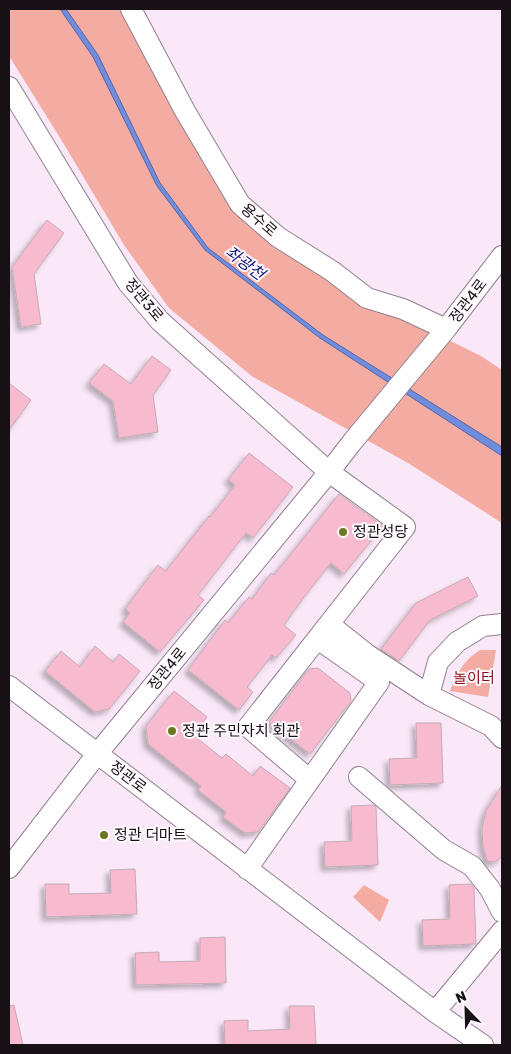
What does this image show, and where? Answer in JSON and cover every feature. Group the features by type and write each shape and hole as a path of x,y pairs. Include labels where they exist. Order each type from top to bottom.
{"street":[{"name":"용수로","path":"131,9 194,128 240,204 278,237 332,271 367,298 403,309 446,329"},
{"name":"정관3로","path":"9,87 128,283 141,300 160,321 329,472"},
{"name":"정관4로","path":"9,868 97,754 434,345 502,256"},
{"path":"310,780 248,727 405,527 329,472"},
{"path":"429,695 438,662 457,642 483,626 502,624"},
{"path":"323,631 368,655 429,695 491,726 502,738"},
{"path":"247,868 379,682 323,631"},
{"name":"정관로","path":"9,686 435,1012 483,1045"},
{"path":"359,777 444,850 472,866 490,889 502,912"},
{"path":"435,1012 502,931"}],"green space":[{"path":"9,9 119,9 231,199 325,279 481,356 502,370 502,523 408,463 253,377 169,308 124,245 9,56"},
{"name":"놀이터","path":"480,650 496,650 488,697 450,691 461,668"},
{"path":"364,885 389,900 380,922 353,897"}],"water":[{"name":"좌광천","path":"60,9 66,9 98,55 160,183 208,248 323,335 502,447 502,456 320,338 205,250 157,186 93,57"}],"building":[{"path":"47,220 64,233 34,274 41,324 21,327 12,267"},
{"path":"152,356 171,370 153,395 158,432 119,438 113,401 89,383 104,364 131,384"},
{"path":"9,383 31,400 9,430"},
{"path":"249,453 293,487 253,538 246,533 198,595 204,600 160,652 123,622 130,613 125,609 158,565 166,571 210,517 235,485 228,480"},
{"path":"339,494 383,526 344,574 331,563 304,597 284,625 296,635 276,658 272,655 247,687 253,692 239,710 188,670 225,620 228,623 249,597 252,599 271,573 274,575"},
{"path":"468,577 478,596 430,620 399,661 381,649 416,603"},
{"path":"95,646 113,662 119,654 140,671 109,709 95,712 45,671 61,651 80,667"},
{"path":"318,668 350,693 351,701 310,754 269,722 309,669"},
{"path":"174,691 207,717 193,735 222,758 226,754 253,776 260,766 290,788 258,832 245,833 223,817 226,812 198,790 201,786 148,744 146,726"},
{"path":"416,723 441,723 443,783 390,785 389,759 417,758"},
{"path":"502,785 502,857 495,862 487,861 483,846 482,828 486,811"},
{"path":"374,805 376,807 378,865 325,867 324,842 352,841 351,806"},
{"path":"135,869 137,914 46,917 45,884 69,884 69,894 111,893 110,870"},
{"path":"471,884 474,888 476,944 423,946 422,920 450,919 449,885"},
{"path":"225,937 226,983 136,985 135,953 159,952 159,962 200,961 200,938"},
{"path":"14,1005 23,1045 9,1045 9,1006"},
{"path":"289,1006 314,1006 316,1045 225,1045 224,1021 248,1020 248,1031 290,1029"}],"place":[{"name":"정관성당","path":"343,532"},
{"name":"정관 주민자치 회관","path":"172,731"},
{"name":"정관 더마트","path":"104,835"}]}
